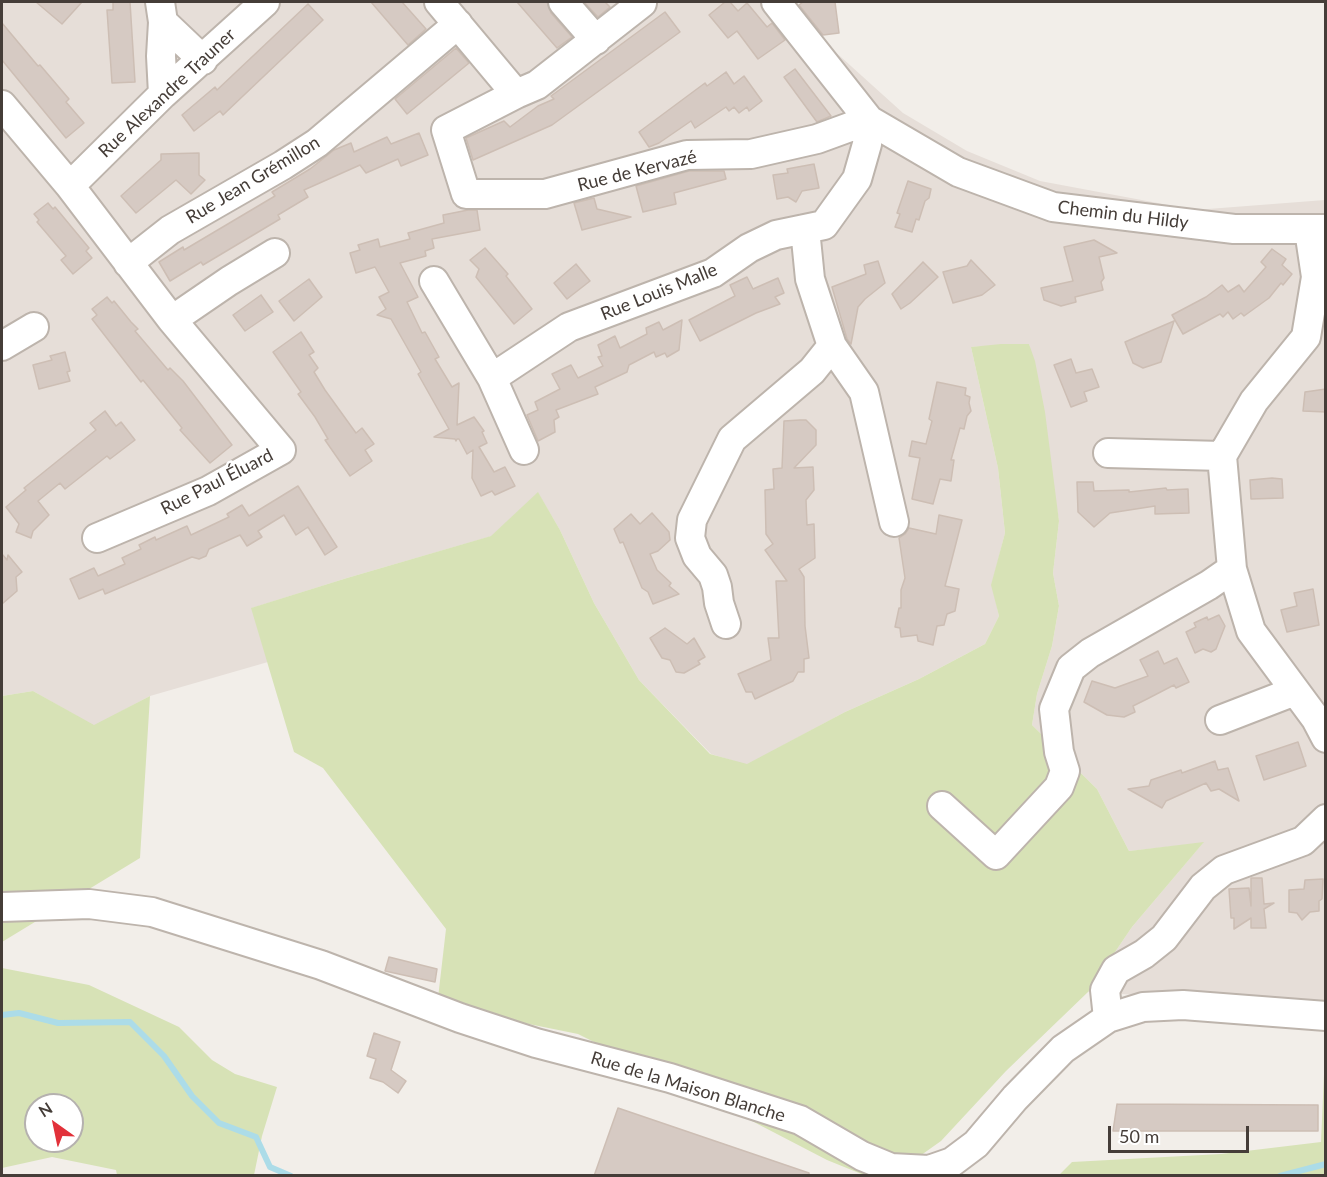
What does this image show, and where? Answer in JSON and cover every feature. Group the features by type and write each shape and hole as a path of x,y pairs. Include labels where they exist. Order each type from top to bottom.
{"street":[{"name":"Rue Alexandre Trauner","path":"70,186 164,94 265,2"},
{"path":"439,2 516,93 537,85 642,3"},
{"path":"562,2 596,40"},
{"path":"776,2 869,120"},
{"path":"162,12 203,60"},
{"path":"162,12 164,94"},
{"name":"Rue Jean Grémillon","path":"128,263 170,230 317,143 458,24"},
{"name":"Rue de Kervazé","path":"516,93 446,130 466,194 545,194 687,155 751,154 817,139 869,120"},
{"name":"Rue Paul Éluard","path":"2,105 70,186 172,320 280,450 208,491 97,538"},
{"name":"Rue Louis Malle","path":"492,378 569,327 713,273 749,248 776,236 824,225 857,179 867,144 869,120"},
{"name":"Chemin du Hildy","path":"869,120 958,172 1053,207 1234,230 1318,230"},
{"path":"805,229 810,279 832,346 864,392 894,522"},
{"path":"1318,230 1316,277 1306,337 1254,401 1222,456 1232,569 1251,631 1316,719 1326,738"},
{"path":"172,320 275,253"},
{"path":"434,281 492,378 524,450"},
{"path":"2,346 34,327"},
{"path":"726,624 713,574 697,556 690,538 692,520 732,439 812,371 832,346"},
{"path":"1108,453 1222,456"},
{"path":"942,806 996,855 1059,787 1065,771 1059,752 1054,709 1071,668 1090,653 1209,585 1232,569"},
{"path":"1220,720 1295,691"},
{"path":"1107,1018 1105,990 1116,970 1144,954 1164,938 1203,887 1224,870 1303,841 1324,824"},
{"name":"Rue de la Maison Blanche","path":"2,907 89,903 152,912 321,965 460,1018 536,1043 670,1078 800,1120 862,1156 891,1168 929,1170 952,1162 976,1144 1015,1098 1063,1049 1107,1018 1143,1007 1183,1005 1326,1016"}],"shaded area":[{"path":"2,2 791,2 821,39 903,113 967,151 1040,181 1195,210 1325,200 1325,1006 1088,992 1132,927 1203,843 1129,851 1097,789 1032,725 1037,694 1052,646 1059,606 1053,573 1059,521 1029,344 971,347 998,468 1005,533 992,584 999,616 985,644 919,679 845,712 747,765 711,754 639,680 594,603 560,530 538,493 492,536 252,608 268,662 150,696 94,726 33,691 2,696"}],"green space":[{"path":"1029,344 1035,361 1045,412 1059,521 1053,573 1059,606 1052,646 1037,694 1032,725 1097,789 1129,851 1204,842 1132,927 1088,992 1006,1071 941,1141 893,1175 864,1175 827,1160 578,1034 519,1022 438,998 446,929 323,768 294,752 251,608 491,536 538,492 560,530 594,603 639,680 710,754 747,764 845,712 919,679 985,644 999,616 991,585 1005,533 998,468 971,347"},
{"path":"33,691 94,725 150,696 140,858 2,942 2,696"},
{"path":"2,968 89,985 179,1027 212,1060 235,1074 277,1087 262,1136 254,1175 117,1175 116,1170 52,1157 2,1168"},
{"path":"1325,1052 1325,1175 1059,1175 1072,1162 1221,1154 1321,1142"}],"building":[{"path":"36,2 82,2 62,24"},
{"path":"113,2 130,2 135,82 112,83 107,10 113,10"},
{"path":"371,2 402,2 426,29 408,45"},
{"path":"517,2 547,2 551,13 572,37 557,48"},
{"path":"584,2 605,2 610,7 598,17"},
{"path":"725,2 730,2 738,11 747,3 767,27 772,23 785,40 758,59 737,31 728,38 709,15"},
{"path":"803,2 835,2 839,33 823,35 799,5"},
{"path":"308,4 323,20 223,115 220,111 194,131 182,115 215,87 217,90"},
{"path":"665,12 680,32 552,125 473,160 466,138 504,121 510,127 538,106 554,99 551,96"},
{"path":"2,23 69,99 66,102 84,123 66,138 2,60"},
{"path":"456,48 469,63 407,114 395,99"},
{"path":"795,69 831,116 817,122 784,77"},
{"path":"726,72 734,84 744,76 762,101 749,111 747,107 739,113 734,107 729,111 726,107 695,128 691,121 659,143 649,147 639,132 705,83 707,86"},
{"path":"419,133 428,155 401,166 398,159 366,173 360,165 304,190 308,197 278,215 280,219 203,265 201,262 170,281 159,262 183,247 184,250 275,196 272,192 310,169 334,150 351,143 354,152 387,137 391,144"},
{"path":"199,153 199,175 205,180 191,194 176,180 136,213 121,196 161,160 161,154"},
{"path":"814,164 819,188 802,191 796,202 788,197 777,199 773,175 788,173 787,169"},
{"path":"689,171 724,171 726,179 674,193 676,204 643,212 636,186"},
{"path":"908,181 931,189 929,198 925,201 919,220 916,219 912,232 895,227 900,214 897,213"},
{"path":"594,198 597,209 631,217 582,230 574,203"},
{"path":"48,203 53,209 55,207 89,248 86,251 92,258 73,274 61,260 66,256 37,222 39,220 34,214"},
{"path":"477,210 480,230 432,239 434,248 425,251 426,256 400,263 418,297 407,302 422,333 425,332 439,357 435,359 452,387 459,383 457,425 474,417 484,431 482,432 487,443 479,447 494,472 505,467 515,486 495,495 492,491 481,496 472,478 473,450 467,454 459,439 456,441 434,437 449,429 418,374 421,372 391,319 377,315 386,309 379,297 389,292 375,267 356,273 350,253 360,250 358,245 378,239 380,247 410,239 408,233 444,223 443,215"},
{"path":"1094,240 1117,253 1099,257 1104,278 1101,282 1103,290 1075,297 1076,302 1061,306 1044,300 1041,288 1073,281 1064,247"},
{"path":"485,248 508,274 506,276 532,309 514,324 476,277 479,269 470,260"},
{"path":"1272,249 1286,259 1282,265 1292,274 1283,285 1281,283 1269,298 1244,316 1241,313 1233,319 1228,312 1223,317 1220,314 1183,334 1172,315 1206,297 1222,285 1228,292 1239,285 1244,292 1266,267 1261,262"},
{"path":"971,260 995,285 982,295 953,303 943,272 967,266"},
{"path":"878,261 885,283 858,307 851,344 847,339 832,287 866,274 864,265"},
{"path":"923,262 938,277 901,309 892,294"},
{"path":"576,264 590,281 567,299 554,283"},
{"path":"747,277 753,289 778,278 784,293 775,297 780,304 756,313 700,341 689,320 735,296 730,285"},
{"path":"309,279 322,297 294,321 279,301"},
{"path":"261,295 273,312 245,331 233,315"},
{"path":"107,297 112,303 114,301 138,329 135,331 168,370 170,368 183,381 232,445 210,463 180,430 182,428 143,380 141,382 92,319 97,315 92,309"},
{"path":"682,320 679,350 667,357 665,353 656,357 654,352 629,365 627,372 595,387 598,394 556,410 559,417 554,420 555,432 538,441 527,415 538,410 535,402 560,389 552,374 571,365 578,378 603,366 598,357 602,356 598,345 615,336 620,348 647,334 646,328 659,322 663,330"},
{"path":"1174,321 1161,362 1143,368 1133,363 1125,342"},
{"path":"301,332 314,352 309,355 318,368 314,372 325,390 356,433 362,428 374,444 365,450 372,461 350,476 325,440 328,439 315,417 298,394 301,392 273,352"},
{"path":"65,352 70,381 39,389 33,365 52,360 50,356"},
{"path":"1071,359 1076,373 1092,369 1099,387 1084,392 1087,401 1071,407 1054,365"},
{"path":"937,382 966,388 965,395 970,397 971,411 967,416 964,429 960,428 951,460 954,460 951,481 940,479 933,504 912,499 920,458 909,456 912,441 926,444 932,421 929,419"},
{"path":"1326,389 1326,412 1303,411 1305,392"},
{"path":"105,411 116,426 121,422 135,440 110,459 107,456 65,489 60,483 38,501 49,515 33,531 31,538 16,532 19,524 6,507 26,490 24,488 96,430 90,423"},
{"path":"806,420 816,430 816,445 794,468 813,467 814,490 806,500 807,525 814,524 815,558 799,569 804,577 805,626 809,658 804,659 804,672 798,672 793,681 755,699 752,692 746,692 738,674 771,660 768,638 779,638 776,581 787,581 765,550 773,544 766,534 765,490 774,489 773,469 782,468 784,421"},
{"path":"1282,479 1283,498 1251,499 1250,480"},
{"path":"1077,482 1093,482 1094,491 1188,489 1189,513 1155,514 1155,506 1110,513 1094,527 1078,512"},
{"path":"298,486 337,547 325,555 308,527 296,535 284,515 258,531 262,537 247,546 240,535 209,549 206,556 199,559 192,557 105,594 103,589 79,599 70,579 94,568 98,576 125,564 122,558 141,549 139,545 155,537 156,540 187,526 191,535 229,517 227,514 242,505 249,516"},
{"path":"652,513 669,532 670,540 658,551 650,554 657,570 671,583 669,586 679,594 653,604 648,592 642,588 623,542 620,543 614,529 631,514 640,524"},
{"path":"939,515 962,520 945,586 959,589 955,611 947,614 944,625 937,626 933,645 918,641 917,635 901,637 900,628 895,627 899,608 901,608 901,590 905,578 899,538 909,528 936,534"},
{"path":"2,554 7,560 8,555 22,572 16,577 17,591 2,604"},
{"path":"1313,589 1319,625 1287,632 1281,610 1297,606 1294,593"},
{"path":"1219,615 1225,626 1216,649 1211,652 1203,649 1195,653 1186,632 1196,627 1194,623"},
{"path":"665,628 687,644 694,638 705,657 698,661 700,664 684,673 676,672 670,660 662,658 650,638"},
{"path":"1158,651 1164,664 1177,658 1189,682 1176,688 1174,685 1133,706 1135,712 1124,717 1107,715 1084,702 1092,681 1115,688 1148,676 1140,660"},
{"path":"1298,742 1306,766 1264,780 1256,756"},
{"path":"1215,761 1218,770 1228,768 1239,801 1219,789 1211,791 1206,783 1166,801 1162,808 1128,789 1149,786 1151,780 1181,770 1182,773"},
{"path":"1251,878 1262,878 1264,904 1274,903 1264,909 1266,928 1251,928 1251,918 1234,929 1229,889 1249,888 1251,906"},
{"path":"1323,879 1319,911 1310,912 1302,920 1297,913 1289,912 1289,890 1304,889 1305,880"},
{"path":"389,957 437,969 435,982 385,971"},
{"path":"374,1033 400,1042 391,1070 406,1081 398,1093 383,1082 370,1078 376,1059 367,1056"},
{"path":"1117,1104 1318,1105 1318,1131 1113,1131"},
{"path":"618,1108 809,1173 809,1176 594,1176"}],"waterway":[{"path":"2,1015 19,1013 58,1023 130,1022 164,1056 192,1096 219,1123 256,1137 270,1167 291,1176"},
{"path":"1280,1176 1326,1164"}]}
